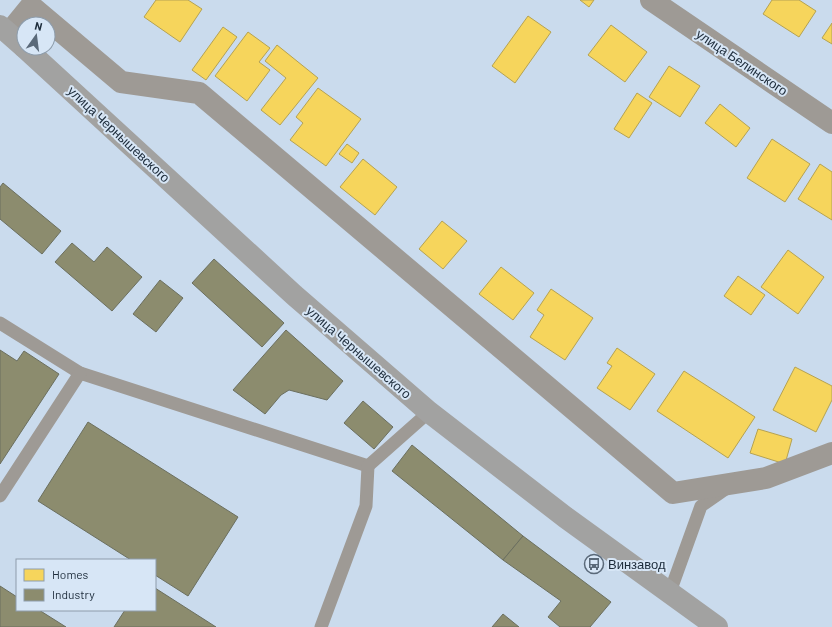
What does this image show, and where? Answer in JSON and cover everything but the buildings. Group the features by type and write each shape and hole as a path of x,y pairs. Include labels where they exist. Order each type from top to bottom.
{"main road":[{"name":"улица Чернышевского","path":"14,39 294,295 429,412 565,517 717,627"}],"street":[{"name":"улица Белинского","path":"651,0 832,123"},
{"path":"14,39 31,6 121,82 199,93 673,493 766,478 832,453"}],"lane":[{"path":"0,323 80,373 368,466"},
{"path":"0,496 80,373"},
{"path":"321,627 366,506 368,466 429,412"},
{"path":"670,592 702,506 734,483"}],"place":[{"name":"Винзавод","path":"594,564"}]}
